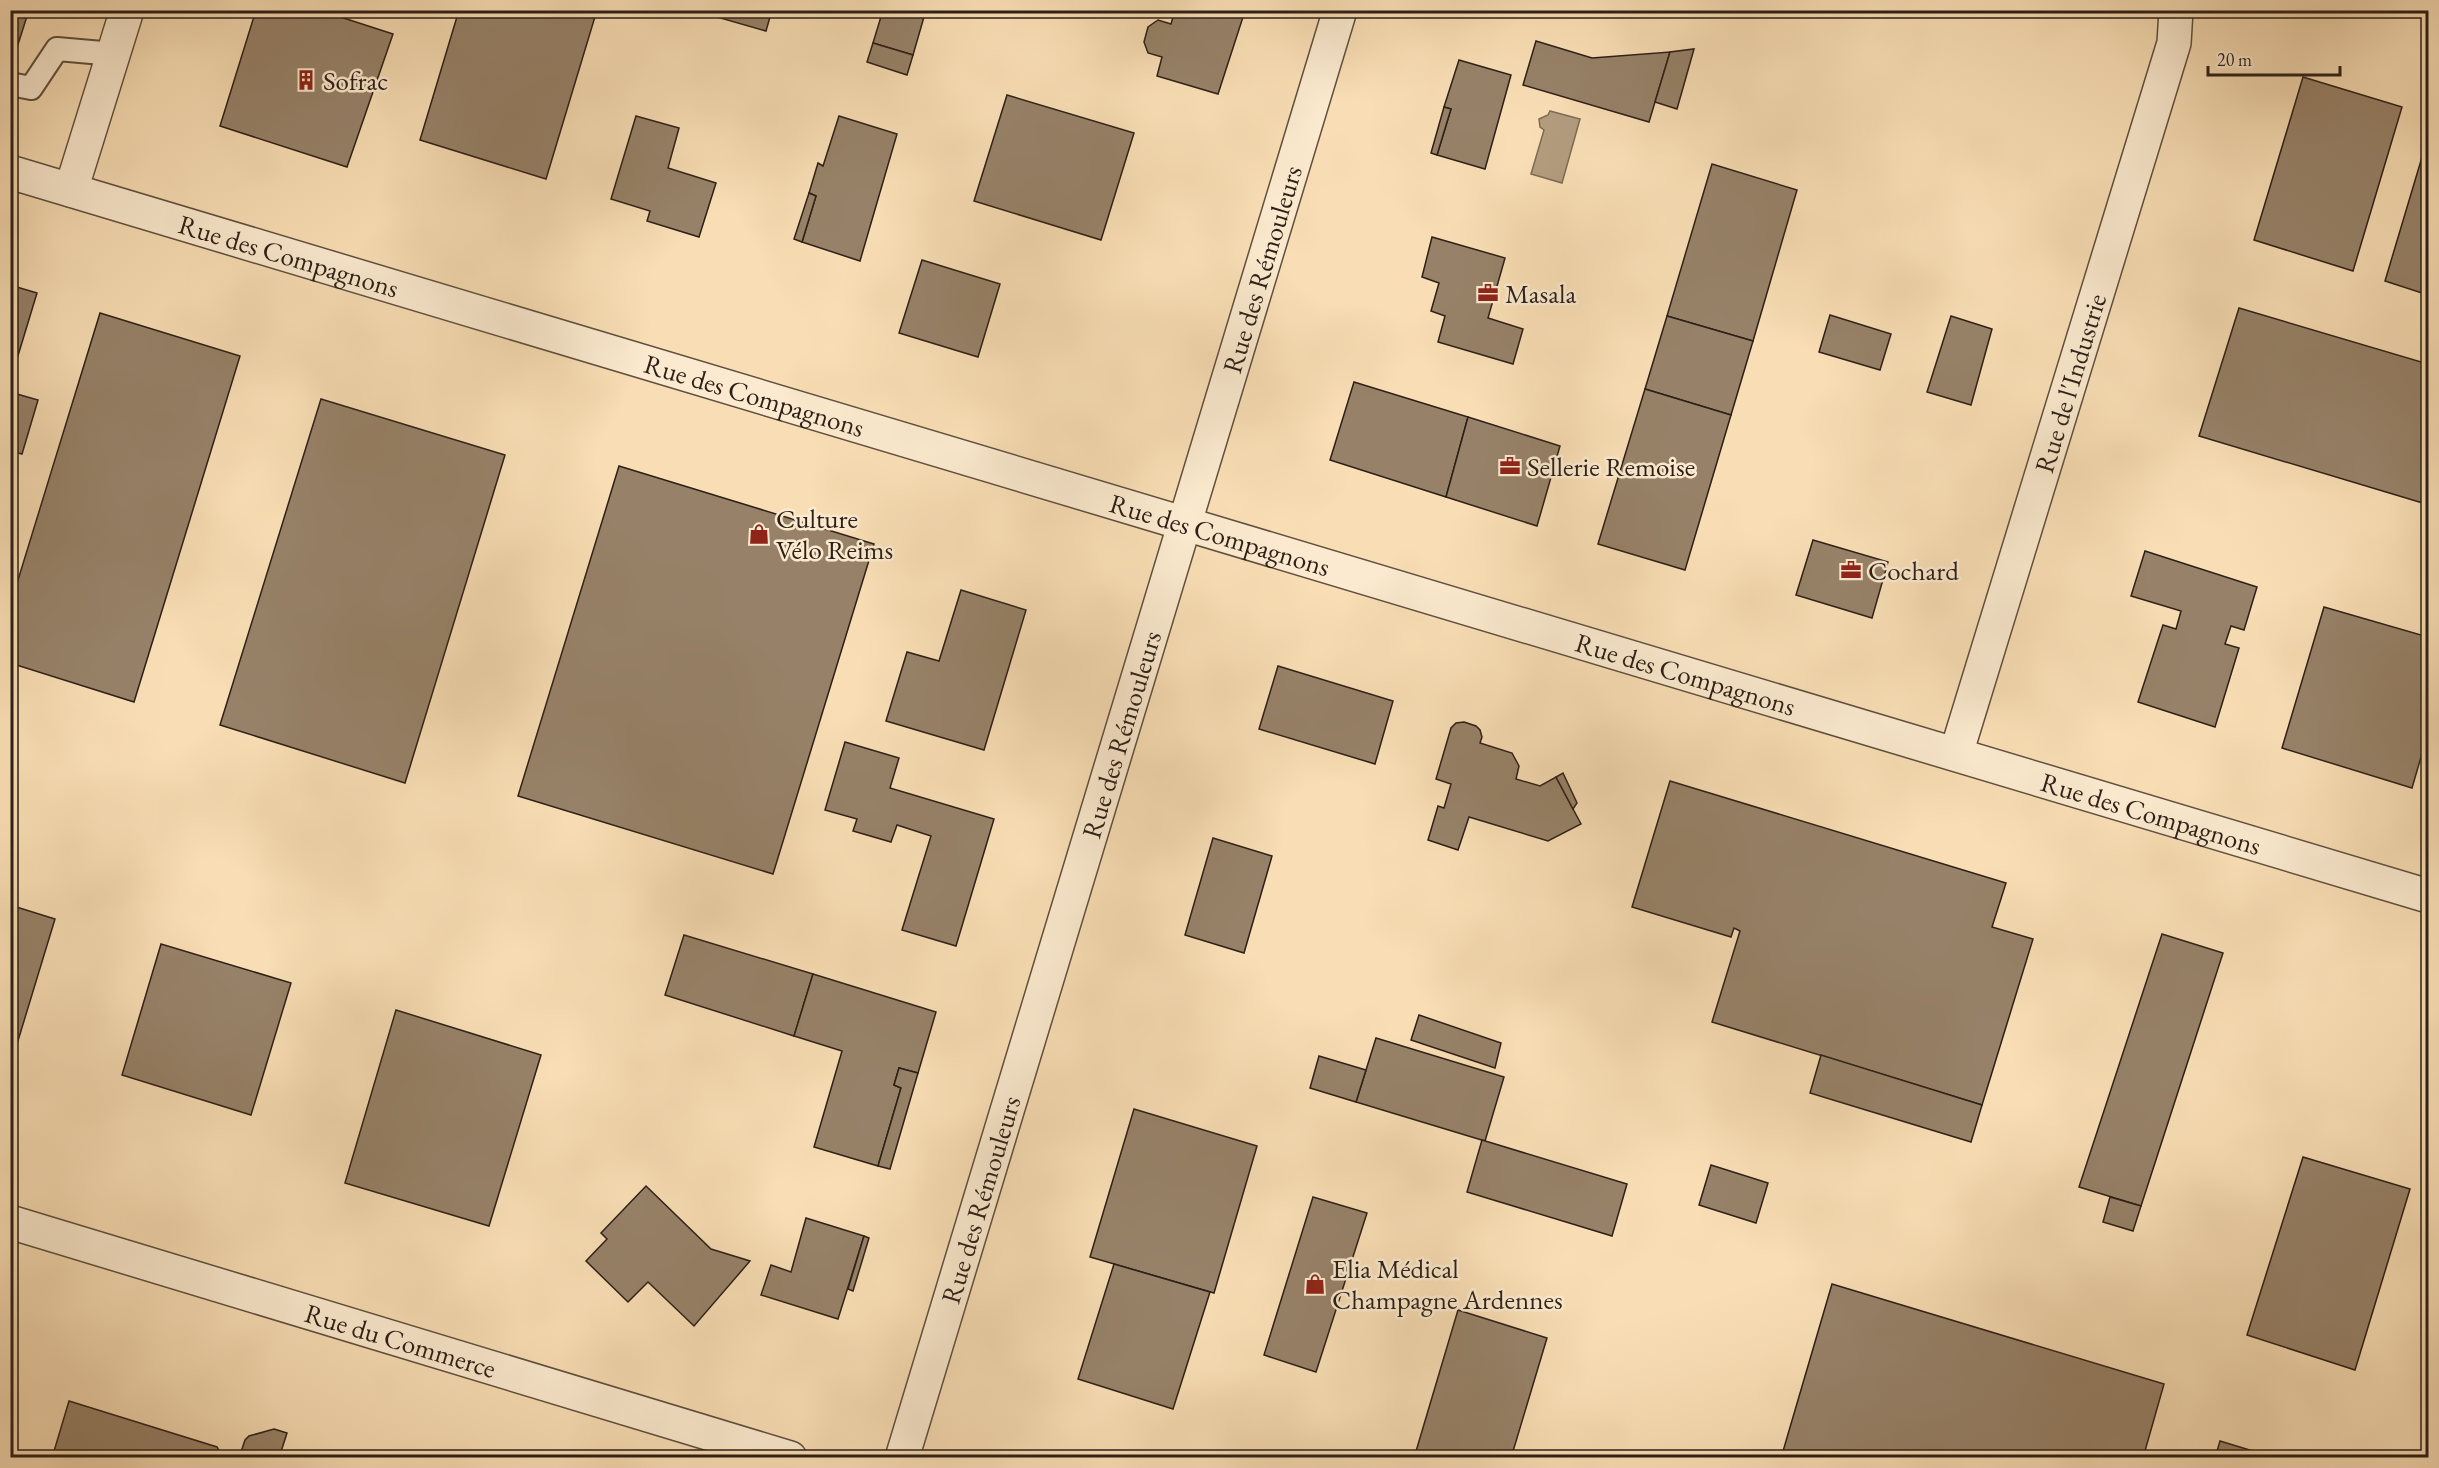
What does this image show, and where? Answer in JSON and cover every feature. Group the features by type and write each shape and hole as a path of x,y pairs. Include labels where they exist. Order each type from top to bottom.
{"street":[{"path":"71,190 127,10"},
{"name":"Rue des Rémouleurs","path":"902,1458 1340,10"},
{"name":"Rue de l'Industrie","path":"1956,754 2174,43 2176,10"},
{"name":"Rue des Compagnons","path":"10,172 2428,896"},
{"name":"Rue du Commerce","path":"10,1222 790,1458"}],"lane":[{"path":"10,84 31,88 57,49 114,54"}],"shaded area":[{"path":"1550,111 1580,119 1562,183 1531,174 1544,130 1540,127 1539,119 1548,115"}],"building":[{"path":"10,10 29,10 13,60 10,59"},
{"name":"Sofrac","path":"256,10 319,10 393,34 347,167 220,126"},
{"path":"459,10 597,10 546,179 420,140"},
{"path":"703,10 772,10 766,31 703,13"},
{"path":"883,10 926,10 913,55 873,43"},
{"path":"1175,10 1233,10 1244,14 1218,94 1157,76 1162,57 1148,53 1144,42 1148,27 1158,20 1171,24"},
{"path":"1536,41 1592,58 1670,52 1649,122 1523,85"},
{"path":"873,43 913,55 907,75 867,62"},
{"path":"1694,49 1677,109 1655,102 1670,52"},
{"path":"1459,60 1511,75 1485,169 1437,155 1451,109 1444,107"},
{"path":"2303,77 2402,107 2353,271 2254,240"},
{"path":"1007,95 1134,133 1101,240 974,201"},
{"path":"1444,107 1451,109 1437,155 1431,153"},
{"path":"636,116 679,128 668,168 716,183 699,237 647,221 650,211 611,199"},
{"path":"839,116 897,134 860,261 802,242 816,196 809,193 818,163 823,166"},
{"path":"2428,137 2428,295 2385,281"},
{"path":"1712,164 1797,190 1753,341 1667,316"},
{"path":"809,193 816,196 802,242 794,239"},
{"path":"1432,237 1505,258 1488,318 1523,329 1513,364 1438,342 1445,316 1431,311 1439,283 1422,277"},
{"path":"922,260 1000,284 978,357 899,333"},
{"path":"10,285 37,293 10,382"},
{"path":"2239,308 2428,364 2428,495 2426,504 2199,436"},
{"path":"100,313 240,356 134,702 10,663 10,606"},
{"path":"1830,315 1891,334 1880,370 1819,352"},
{"path":"1667,316 1753,341 1731,415 1645,389"},
{"path":"1951,316 1992,329 1971,405 1927,392"},
{"path":"1354,382 1468,417 1446,497 1330,460"},
{"path":"1645,389 1731,415 1685,570 1598,544"},
{"path":"10,392 38,400 22,454 10,451"},
{"path":"321,399 505,455 405,783 220,725"},
{"path":"1468,417 1560,446 1537,526 1446,497"},
{"path":"619,466 874,544 773,874 518,796"},
{"path":"1813,540 1888,562 1872,618 1796,595"},
{"path":"2145,551 2257,587 2244,630 2231,626 2225,644 2239,648 2215,727 2138,702 2163,625 2176,629 2181,611 2131,596"},
{"path":"961,590 1026,610 984,750 886,721 907,652 939,661"},
{"path":"2324,607 2428,637 2428,733 2412,788 2282,748"},
{"path":"1278,666 1393,701 1375,764 1259,729"},
{"path":"1464,722 1480,730 1482,737 1480,743 1512,753 1519,766 1516,779 1540,786 1556,777 1581,824 1548,841 1469,817 1458,850 1428,840 1438,806 1444,808 1451,784 1436,779 1451,728 1456,723"},
{"path":"845,742 899,758 890,788 994,819 956,946 902,930 931,836 897,825 891,842 853,831 857,819 825,810"},
{"path":"1563,773 1577,803 1573,809 1556,777"},
{"path":"1670,781 2006,883 1992,927 2033,939 1982,1105 1712,1022 1740,931 1734,928 1731,937 1632,907"},
{"path":"1213,838 1272,856 1244,953 1185,935"},
{"path":"10,905 55,919 10,1067"},
{"path":"2162,934 2223,953 2141,1206 2079,1187"},
{"path":"684,935 813,974 794,1036 665,995"},
{"path":"161,944 291,983 251,1115 122,1075"},
{"path":"813,974 936,1012 918,1073 899,1068 894,1085 901,1088 878,1166 814,1147 842,1051 794,1036"},
{"path":"396,1010 541,1055 489,1226 345,1183"},
{"path":"1419,1015 1501,1043 1495,1068 1411,1040"},
{"path":"1376,1038 1504,1077 1485,1141 1356,1102"},
{"path":"1821,1055 1982,1105 1971,1142 1810,1093"},
{"path":"1319,1056 1366,1070 1356,1102 1310,1088"},
{"path":"899,1068 918,1073 890,1169 878,1166 901,1088 894,1085"},
{"path":"1134,1109 1257,1146 1214,1293 1090,1257"},
{"path":"1482,1140 1627,1184 1612,1236 1467,1192"},
{"path":"2303,1157 2410,1189 2355,1370 2247,1335"},
{"path":"1711,1165 1768,1183 1756,1223 1699,1205"},
{"path":"646,1186 711,1249 750,1261 694,1326 648,1282 628,1302 586,1261 607,1239 601,1233"},
{"name":"Elia Médical Champagne Ardennes","path":"1313,1197 1367,1213 1316,1372 1264,1355"},
{"path":"2110,1197 2141,1206 2133,1231 2103,1222"},
{"path":"806,1218 864,1236 838,1319 761,1295 771,1265 791,1272"},
{"path":"864,1236 869,1238 853,1291 848,1289"},
{"path":"1114,1264 1210,1292 1173,1409 1078,1379"},
{"path":"1832,1284 2164,1384 2143,1458 1781,1458"},
{"path":"1458,1310 1547,1338 1511,1458 1414,1458"},
{"path":"69,1401 217,1447 222,1456 226,1458 52,1458"},
{"path":"274,1429 287,1433 279,1458 239,1458 245,1440 249,1436"},
{"path":"2220,1441 2276,1458 2215,1458"}],"place":[{"name":"Sofrac","path":"306,80"},
{"name":"Masala","path":"1488,293"},
{"name":"Sellerie Remoise","path":"1510,466"},
{"name":"Culture Vélo Reims","path":"759,534"},
{"name":"Cochard","path":"1851,570"},
{"name":"Elia Médical Champagne Ardennes","path":"1315,1284"}]}
